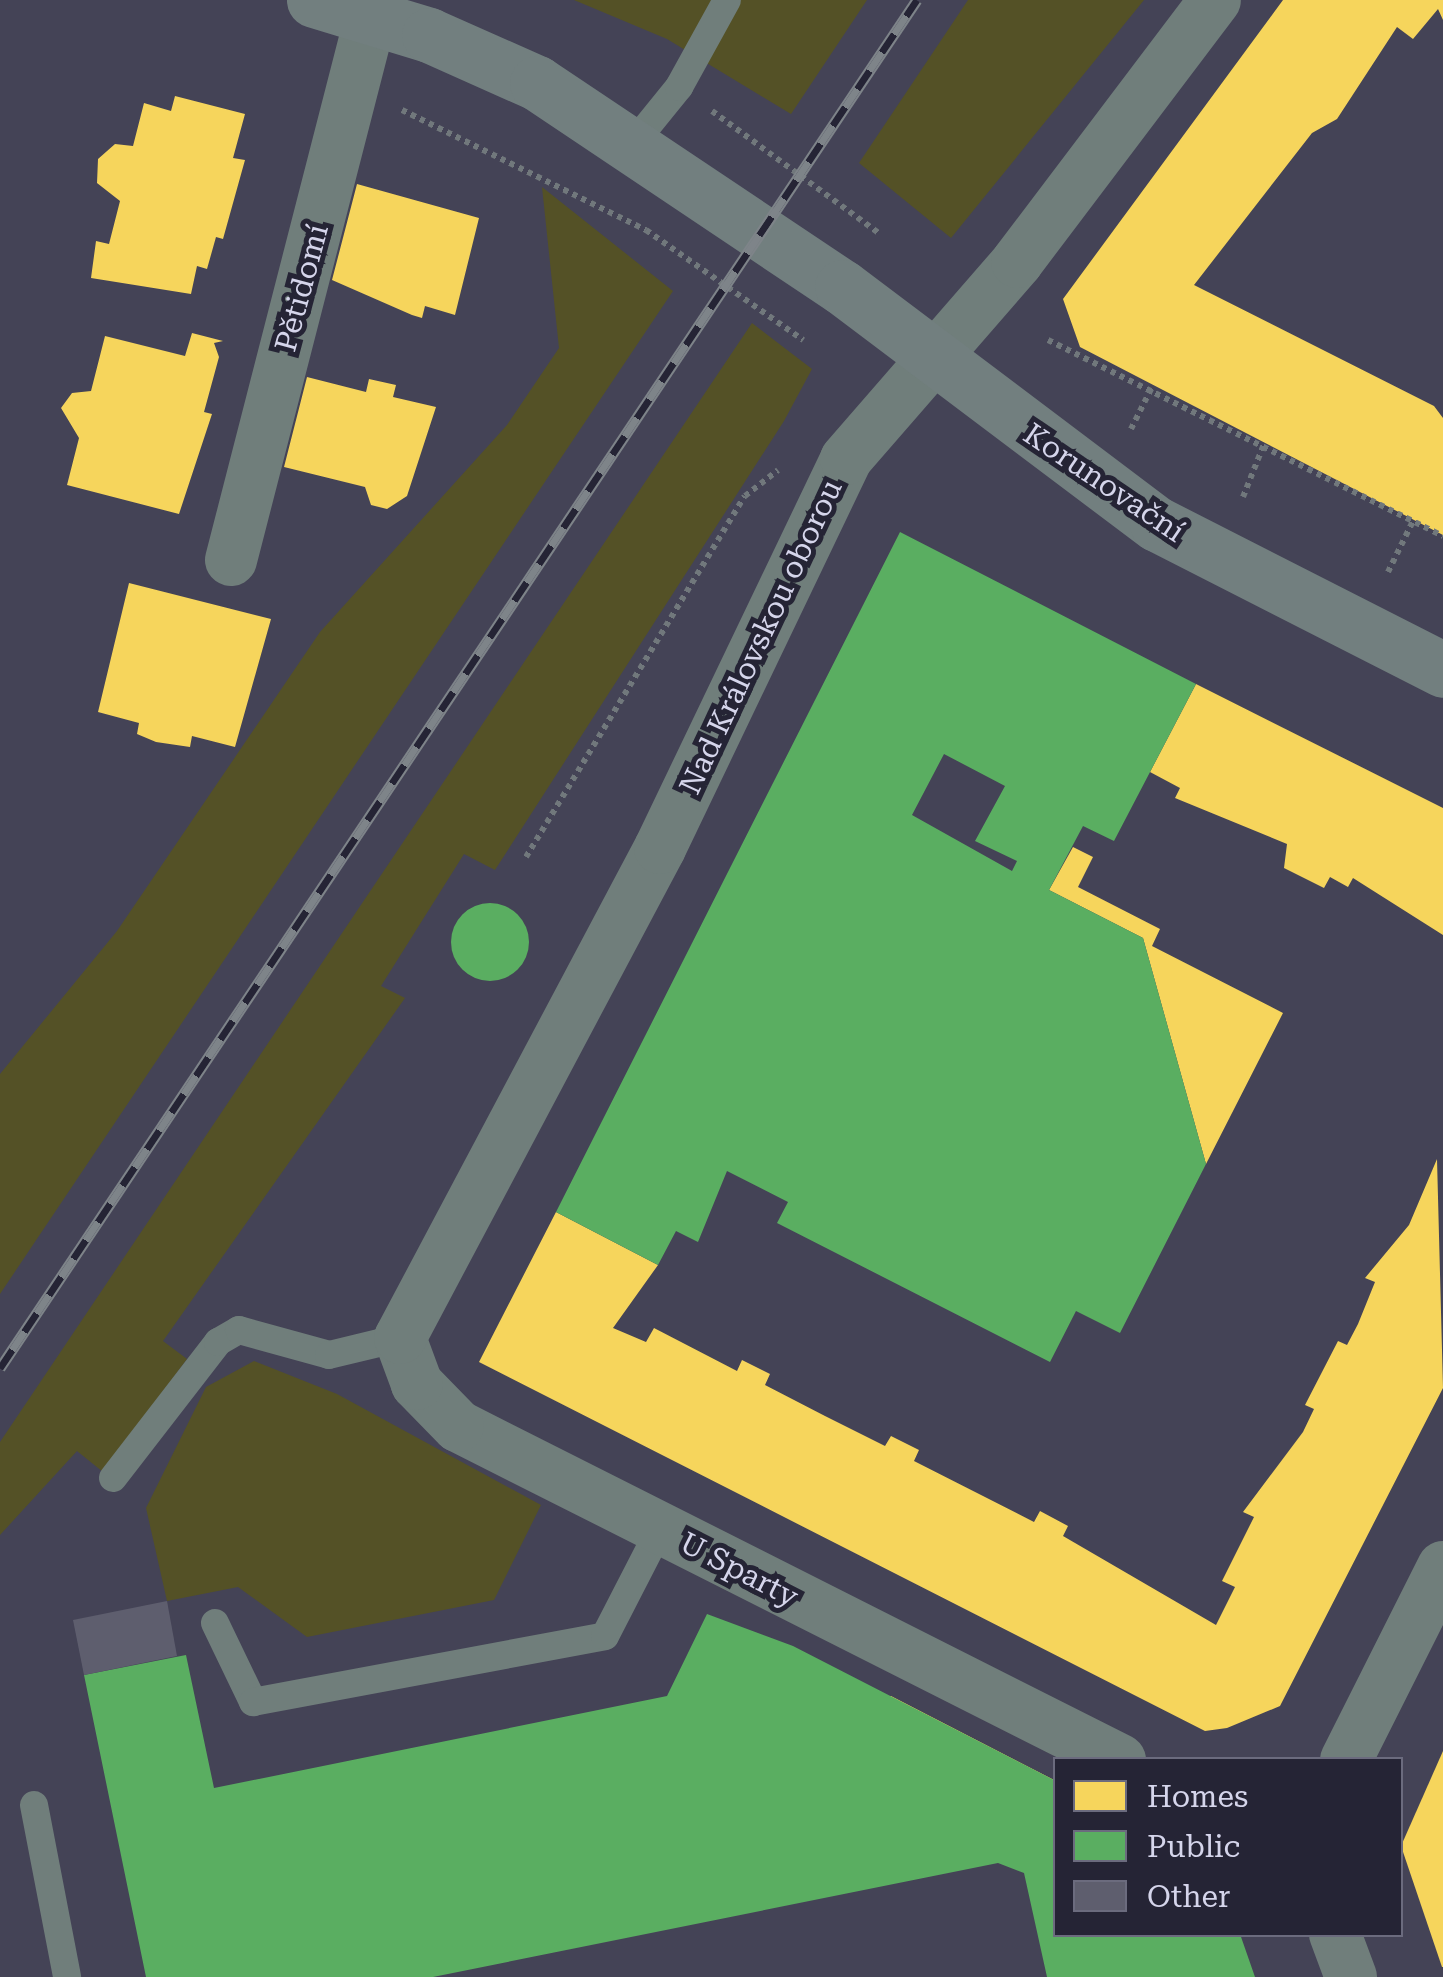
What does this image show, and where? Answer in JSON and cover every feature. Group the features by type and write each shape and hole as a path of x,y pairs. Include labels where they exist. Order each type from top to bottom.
{"main road":[{"name":"Korunovační","path":"314,0 370,16 537,83 842,287 1157,524 1443,670"}],"street":[{"name":"Nad Královskou oborou","path":"400,1338 660,848 846,459 936,361 1215,0"},
{"name":"Pětidomí","path":"231,560 354,93 370,16"},
{"name":"U Sparty","path":"400,1338 417,1384 458,1426 1114,1757"},
{"path":"1348,1757 1443,1567"},
{"path":"1336,1937 1352,1977"}],"lane":[{"path":"632,144 679,88 727,0"},
{"path":"112,1478 218,1342 239,1330 329,1355 400,1338"},
{"path":"215,1622 254,1702 605,1636 660,1529"},
{"path":"34,1805 67,1977"}],"path":[{"path":"354,93 441,123 646,230 803,340"},
{"path":"725,121 880,234"},
{"path":"1048,340 1152,387 1443,536"},
{"path":"1131,428 1152,387"},
{"path":"1243,497 1264,444"},
{"path":"526,858 745,496 786,463"},
{"path":"1388,572 1413,521"}],"shaded area":[{"path":"574,0 867,0 791,114 667,39"},
{"path":"968,0 1144,0 951,238 859,163"},
{"path":"542,187 673,291 0,1294 0,1074 117,931 320,632 507,425 559,348"},
{"path":"752,323 812,369 784,421 495,870 464,854 381,986 405,998 163,1341 187,1359 103,1472 77,1451 0,1535 0,1442"},
{"path":"254,1361 337,1394 541,1505 494,1600 307,1637 238,1587 167,1601 146,1508 206,1387"}],"building: Homes":[{"path":"1283,0 1443,0 1443,20 1438,9 1413,39 1397,27 1337,119 1312,133 1194,285 1434,406 1443,418 1443,535 1080,347 1063,299"},
{"path":"175,96 245,114 233,158 245,160 223,239 216,237 207,269 197,266 191,294 91,278 96,241 109,244 120,201 97,183 98,159 115,144 133,146 144,103 171,111"},
{"path":"357,184 479,218 455,315 425,306 422,318 332,280"},
{"path":"192,333 223,341 214,343 219,357 204,412 212,414 179,514 67,485 79,438 61,408 72,393 91,391 105,336 185,356"},
{"path":"307,377 366,392 369,379 396,385 393,397 436,407 407,496 387,509 371,505 365,487 284,467"},
{"path":"129,583 271,619 235,747 192,736 190,747 156,742 137,734 139,723 98,712"},
{"path":"1196,684 1443,808 1443,935 1353,878 1348,887 1330,877 1324,888 1284,868 1287,844 1175,798 1180,788 1150,772"},
{"path":"1073,847 1093,857 1078,887 1160,929 1152,946 1283,1013 1206,1164 1143,938 1049,890"},
{"path":"1437,1159 1443,1388 1280,1706 1227,1728 1205,1731 479,1362 556,1212 658,1265 613,1328 646,1342 654,1328 737,1371 742,1360 770,1374 765,1385 825,1416 885,1446 891,1436 919,1450 914,1461 1034,1522 1040,1511 1068,1526 1063,1536 1216,1625 1235,1587 1222,1581 1254,1517 1243,1512 1303,1432 1314,1409 1305,1405 1338,1341 1347,1345 1375,1282 1365,1278 1409,1225"},
{"path":"891,1696 1053,1779 1053,1909 1045,1878 963,1838 358,1977 184,1977 157,1844"},
{"path":"1443,1751 1443,1967 1403,1852 1403,1841"},
{"path":"1058,1937 1230,1937 1238,1977 1066,1977"}],"building: Public":[{"path":"900,532 1196,684 1114,841 1083,826 1049,890 1143,938 1206,1164 1120,1333 1076,1311 1050,1362 777,1223 788,1202 727,1171 698,1242 676,1231 658,1265 556,1212","holes":["944,754 1005,786 975,841 1017,861 1012,871 912,815"]},
{"path":"482,903 498,903 523,920 529,942 523,964 512,975 498,981 482,981 457,964 451,950 451,934 468,909"},
{"path":"707,1614 793,1646 1053,1779 1053,1937 1241,1937 1255,1977 1047,1977 1024,1873 998,1863 433,1977 146,1977 84,1675 186,1655 214,1788 667,1696"}],"building: Other":[{"path":"167,1601 177,1656 84,1675 73,1620"}],"railway":[{"path":"0,1368 917,0"}]}
